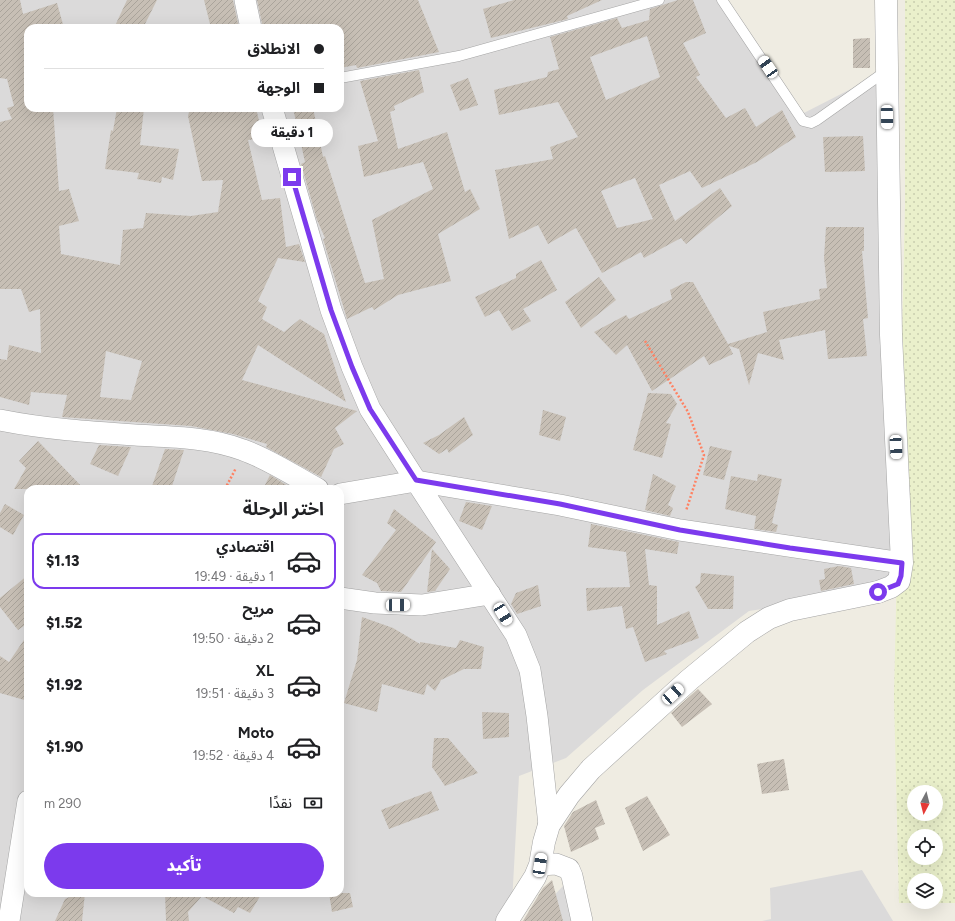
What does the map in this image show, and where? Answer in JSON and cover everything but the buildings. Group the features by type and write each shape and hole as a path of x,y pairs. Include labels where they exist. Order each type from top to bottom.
{"street":[{"path":"245,0 250,24"},
{"path":"549,825 569,795 591,769 689,680 747,632 769,618 790,610 878,592 891,587 899,581 902,563 891,335 886,0"},
{"path":"273,112 331,310 352,367 370,409 516,635 530,670 537,716 549,825 540,865 535,877 507,921"},
{"path":"0,420 62,430 177,437 210,442 243,450 256,455 311,485"},
{"path":"344,493 416,480 560,504 680,530 790,548 902,563"},
{"path":"344,599 382,604 422,605 490,594"},
{"path":"9,921 24,826"},
{"path":"540,865 556,864 569,869 572,876 582,921"}],"lane":[{"path":"344,77 459,56 659,0"},
{"path":"722,0 803,121 811,122 817,120 886,71"}],"path":[{"path":"645,341 688,412 704,455 680,530"}],"shaded area":[{"path":"0,0 721,0 800,115 886,71 894,577 821,600 749,611 643,690 566,758 519,776 511,921 0,921"},
{"path":"862,870 893,921 762,921 771,919 770,888"},
{"path":"563,886 572,921 530,921"}],"green space":[{"path":"905,0 955,0 955,903 943,903 943,873 907,873 907,903 899,903 894,697 905,205"}],"route":[{"path":"292,177 331,310 352,367 370,409 416,480 560,504 680,530 702,532 790,548 902,563 901,576 898,584 878,592"}]}
